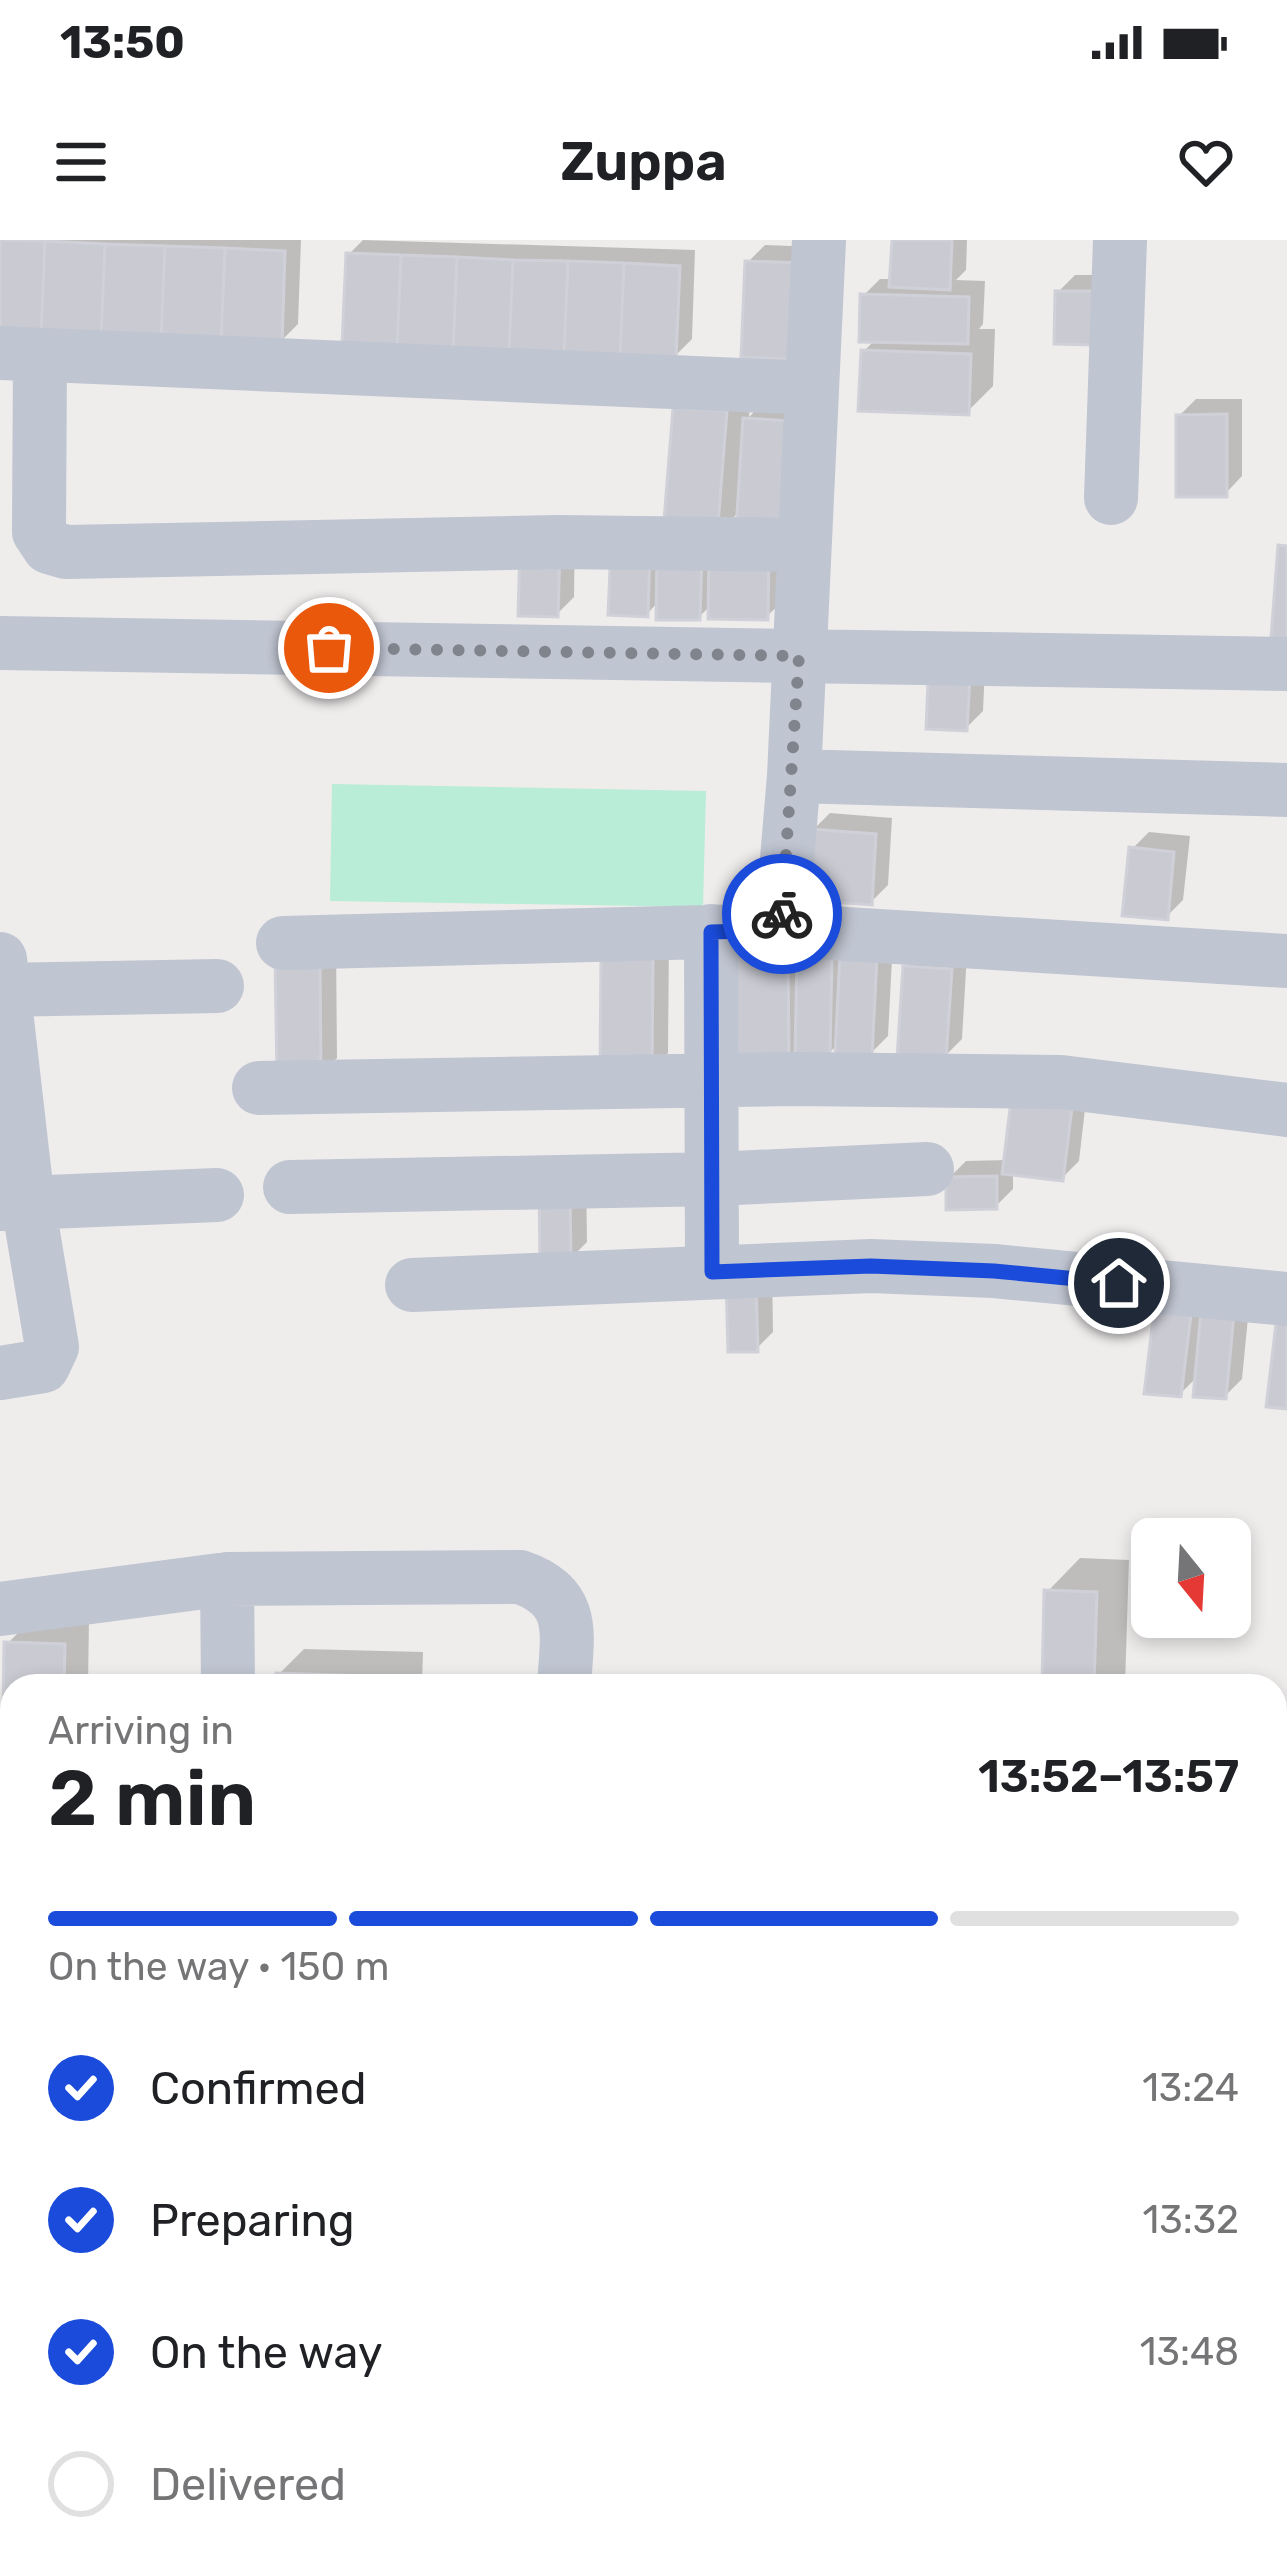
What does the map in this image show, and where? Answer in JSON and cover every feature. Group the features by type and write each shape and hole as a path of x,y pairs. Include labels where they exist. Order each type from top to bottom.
{"street":[{"path":"781,930 794,776 819,240"},
{"path":"1111,498 1120,240"},
{"path":"804,545 558,542 66,552 49,547 39,532 20,354 812,388"},
{"path":"0,643 1287,664"},
{"path":"794,776 1287,790"},
{"path":"283,943 781,930 1287,961"},
{"path":"711,932 712,1272"},
{"path":"0,1373 43,1366 52,1347 14,1203 2,979 217,986"},
{"path":"259,1088 712,1081 1061,1082 1287,1110"},
{"path":"290,1187 714,1179 927,1168"},
{"path":"14,1203 218,1195"},
{"path":"412,1285 871,1266 994,1271 1287,1299"},
{"path":"0,1609 227,1579 520,1577 545,1586 561,1604 567,1628 565,1674"},
{"path":"227,1579 228,1674"}],"green space":[{"path":"332,784 706,791 703,907 330,901"}],"building":[{"path":"0,240 45,241 41,335 0,333"},
{"path":"892,240 952,240 950,290 889,287"},
{"path":"45,241 105,244 101,337 41,335"},
{"path":"105,244 165,246 161,339 101,337"},
{"path":"165,246 225,248 221,341 161,339"},
{"path":"225,248 285,251 282,344 221,341"},
{"path":"346,253 401,255 397,348 342,346"},
{"path":"401,255 457,257 453,350 397,348"},
{"path":"457,257 513,260 509,352 453,350"},
{"path":"513,260 568,261 564,354 509,352"},
{"path":"568,261 624,263 620,357 564,354"},
{"path":"745,261 803,263 799,360 741,357"},
{"path":"624,263 680,266 676,359 620,357"},
{"path":"1055,291 1093,291 1092,345 1054,344"},
{"path":"860,294 969,297 968,344 859,342"},
{"path":"861,350 971,354 969,415 858,411"},
{"path":"673,408 727,411 717,537 663,533"},
{"path":"1227,414 1227,497 1176,497 1176,415"},
{"path":"743,418 807,422 800,534 736,530"},
{"path":"1278,545 1287,546 1287,652 1270,651"},
{"path":"611,546 650,547 648,617 608,615"},
{"path":"520,547 560,548 558,617 518,616"},
{"path":"709,552 769,553 768,620 708,619"},
{"path":"657,553 702,554 700,620 656,620"},
{"path":"929,658 971,660 967,731 926,729"},
{"path":"810,829 876,834 872,905 805,900"},
{"path":"1129,847 1174,852 1168,920 1122,916"},
{"path":"788,952 789,1060 737,1061 736,953"},
{"path":"840,954 877,956 872,1056 835,1054"},
{"path":"601,955 653,956 652,1073 600,1073"},
{"path":"797,956 832,956 830,1056 795,1055"},
{"path":"320,957 321,1078 277,1079 275,958"},
{"path":"903,966 952,969 946,1059 897,1057"},
{"path":"1012,1092 1073,1099 1063,1181 1002,1174"},
{"path":"997,1176 997,1209 946,1210 946,1177"},
{"path":"570,1187 571,1262 540,1263 539,1188"},
{"path":"756,1280 758,1352 728,1352 726,1281"},
{"path":"1156,1294 1193,1298 1181,1397 1144,1394"},
{"path":"1202,1300 1235,1303 1226,1399 1193,1397"},
{"path":"1278,1307 1287,1308 1287,1409 1266,1407"},
{"path":"1044,1590 1097,1592 1094,1674 1042,1674"},
{"path":"4,1642 65,1644 64,1674 4,1674"}],"way so far":[{"path":"329,648 799,656 782,914"}],"route":[{"path":"782,914 781,930 711,932 712,1272 871,1266 1119,1283"}]}
